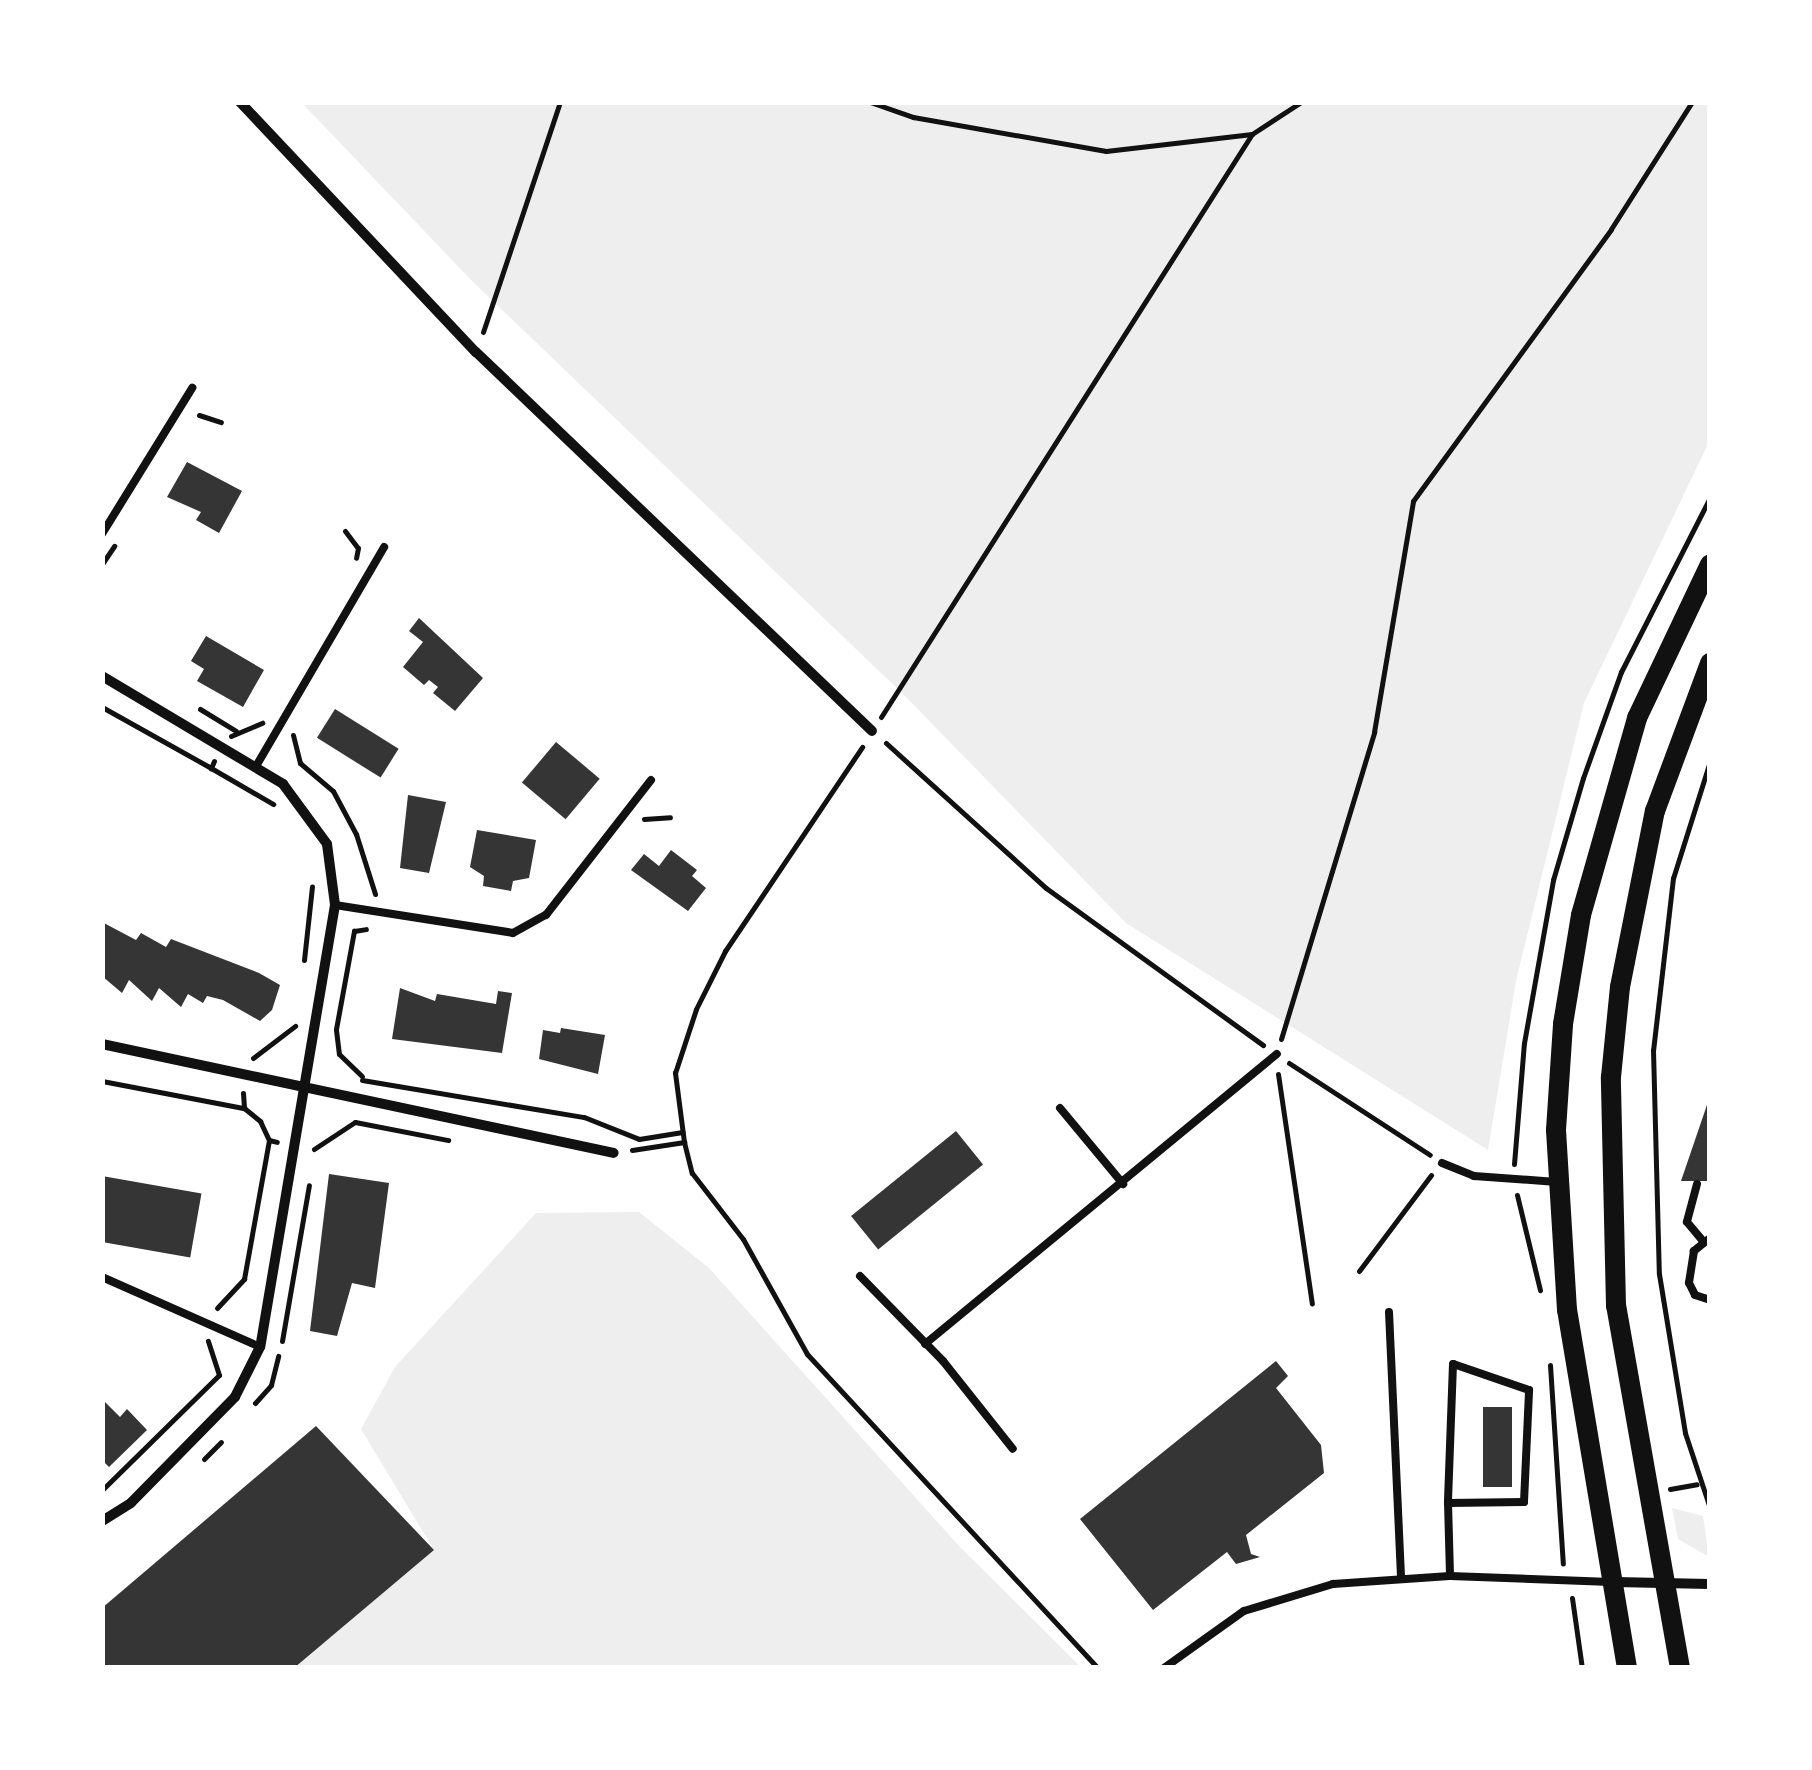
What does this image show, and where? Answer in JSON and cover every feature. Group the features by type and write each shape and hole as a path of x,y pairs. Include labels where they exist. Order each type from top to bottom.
{"main road":[{"path":"1627,1668 1567,1310 1557,1182 1563,1024 1580,915 1637,718 1710,564"},
{"path":"1680,1668 1616,1306 1609,1186 1611,1077 1631,924 1656,810 1710,663"}],"street":[{"path":"240,102 476,352 872,731"},
{"path":"102,676 255,768 309,812 327,844 334,905 260,1347 235,1397 131,1503 102,1522"},
{"path":"102,1044 300,1090 496,1124 614,1153"},
{"path":"1615,1582 1710,1584"}],"lane":[{"path":"102,534 192,388"},
{"path":"255,768 384,548"},
{"path":"334,905 513,933 546,914 652,780"},
{"path":"925,1344 1124,1184 1276,1054"},
{"path":"1060,1108 1124,1184"},
{"path":"1442,1162 1474,1176 1557,1182"},
{"path":"1696,1184 1687,1222 1706,1240 1689,1262 1689,1283 1695,1296 1710,1300"},
{"path":"860,1276 925,1344 1014,1448"},
{"path":"102,1277 260,1347"},
{"path":"1388,1312 1401,1578"},
{"path":"1448,1503 1524,1502 1529,1390 1452,1364 1448,1503 1450,1576"},
{"path":"1164,1668 1219,1624 1266,1600 1401,1578 1564,1578 1615,1582"}],"path":[{"path":"476,352 560,102"},
{"path":"870,102 913,117 1106,150 1252,134"},
{"path":"1098,1668 807,1354 743,1239 692,1172 682,1132 675,1073 696,1009 725,951 872,731 1252,134 1302,102"},
{"path":"1312,1303 1276,1054 1374,732 1413,501 1611,230 1692,102"},
{"path":"345,531 358,548 353,572"},
{"path":"102,707 211,768"},
{"path":"872,731 1046,888 1276,1054 1442,1162 1359,1272"},
{"path":"1710,761 1673,878 1659,976 1653,1188 1666,1328 1697,1484 1710,1508"},
{"path":"378,927 354,931 336,1030 340,1054 362,1078 584,1117 640,1139 682,1132"},
{"path":"246,1062 302,1024"},
{"path":"326,1027 336,1030"},
{"path":"102,1081 244,1108 260,1120 269,1140 244,1279 213,1317"},
{"path":"243,1092 244,1108"},
{"path":"314,1146 355,1122 448,1140"},
{"path":"269,1140 280,1142"},
{"path":"614,1153 684,1142"},
{"path":"1514,1178 1542,1306"},
{"path":"102,1490 219,1375 208,1338"},
{"path":"1547,1345 1564,1578 1582,1668"},
{"path":"112,1483 119,1490"}],"shaded area":[{"path":"302,103 1709,103 1709,442 1584,703 1516,981 1488,1150 1126,923 904,695 471,280"},
{"path":"639,1212 709,1268 960,1547 1081,1667 294,1668 434,1550 361,1429 395,1367 536,1213"},
{"path":"1672,1508 1703,1516 1709,1557 1678,1539"}],"building":[{"path":"187,462 242,491 219,533 196,520 201,512 167,497"},
{"path":"419,618 483,678 455,711 433,693 438,687 429,680 424,685 403,667 423,642 409,631"},
{"path":"206,636 264,670 243,707 197,681 204,669 191,661"},
{"path":"335,709 399,749 381,778 317,738"},
{"path":"556,742 600,779 566,819 522,783"},
{"path":"408,795 446,802 429,873 400,868"},
{"path":"477,830 536,840 529,878 513,881 511,891 483,886 484,876 470,867"},
{"path":"671,850 697,870 692,876 706,888 688,911 631,870 644,854 659,866"},
{"path":"102,922 136,940 141,933 166,947 171,939 259,973 280,985 272,1010 260,1021 223,1000 207,996 203,1003 188,994 181,1007 159,988 152,1001 129,980 122,993 102,976"},
{"path":"400,988 435,1001 437,994 496,1004 498,991 512,993 502,1053 392,1039"},
{"path":"561,1028 605,1035 598,1074 539,1059 543,1030 560,1033"},
{"path":"1709,1099 1710,1181 1681,1181"},
{"path":"956,1131 983,1164 878,1249 851,1216"},
{"path":"329,1174 389,1183 375,1288 352,1283 337,1336 310,1331"},
{"path":"102,1176 201,1194 190,1258 102,1242"},
{"path":"1276,1361 1288,1376 1276,1388 1321,1445 1324,1473 1246,1535 1251,1554 1260,1557 1236,1564 1227,1552 1153,1610 1080,1519"},
{"path":"102,1399 120,1417 127,1409 147,1430 109,1467 102,1460"},
{"path":"1483,1407 1512,1407 1512,1487 1483,1487"},
{"path":"316,1426 434,1550 294,1668 102,1668 102,1608"}]}
